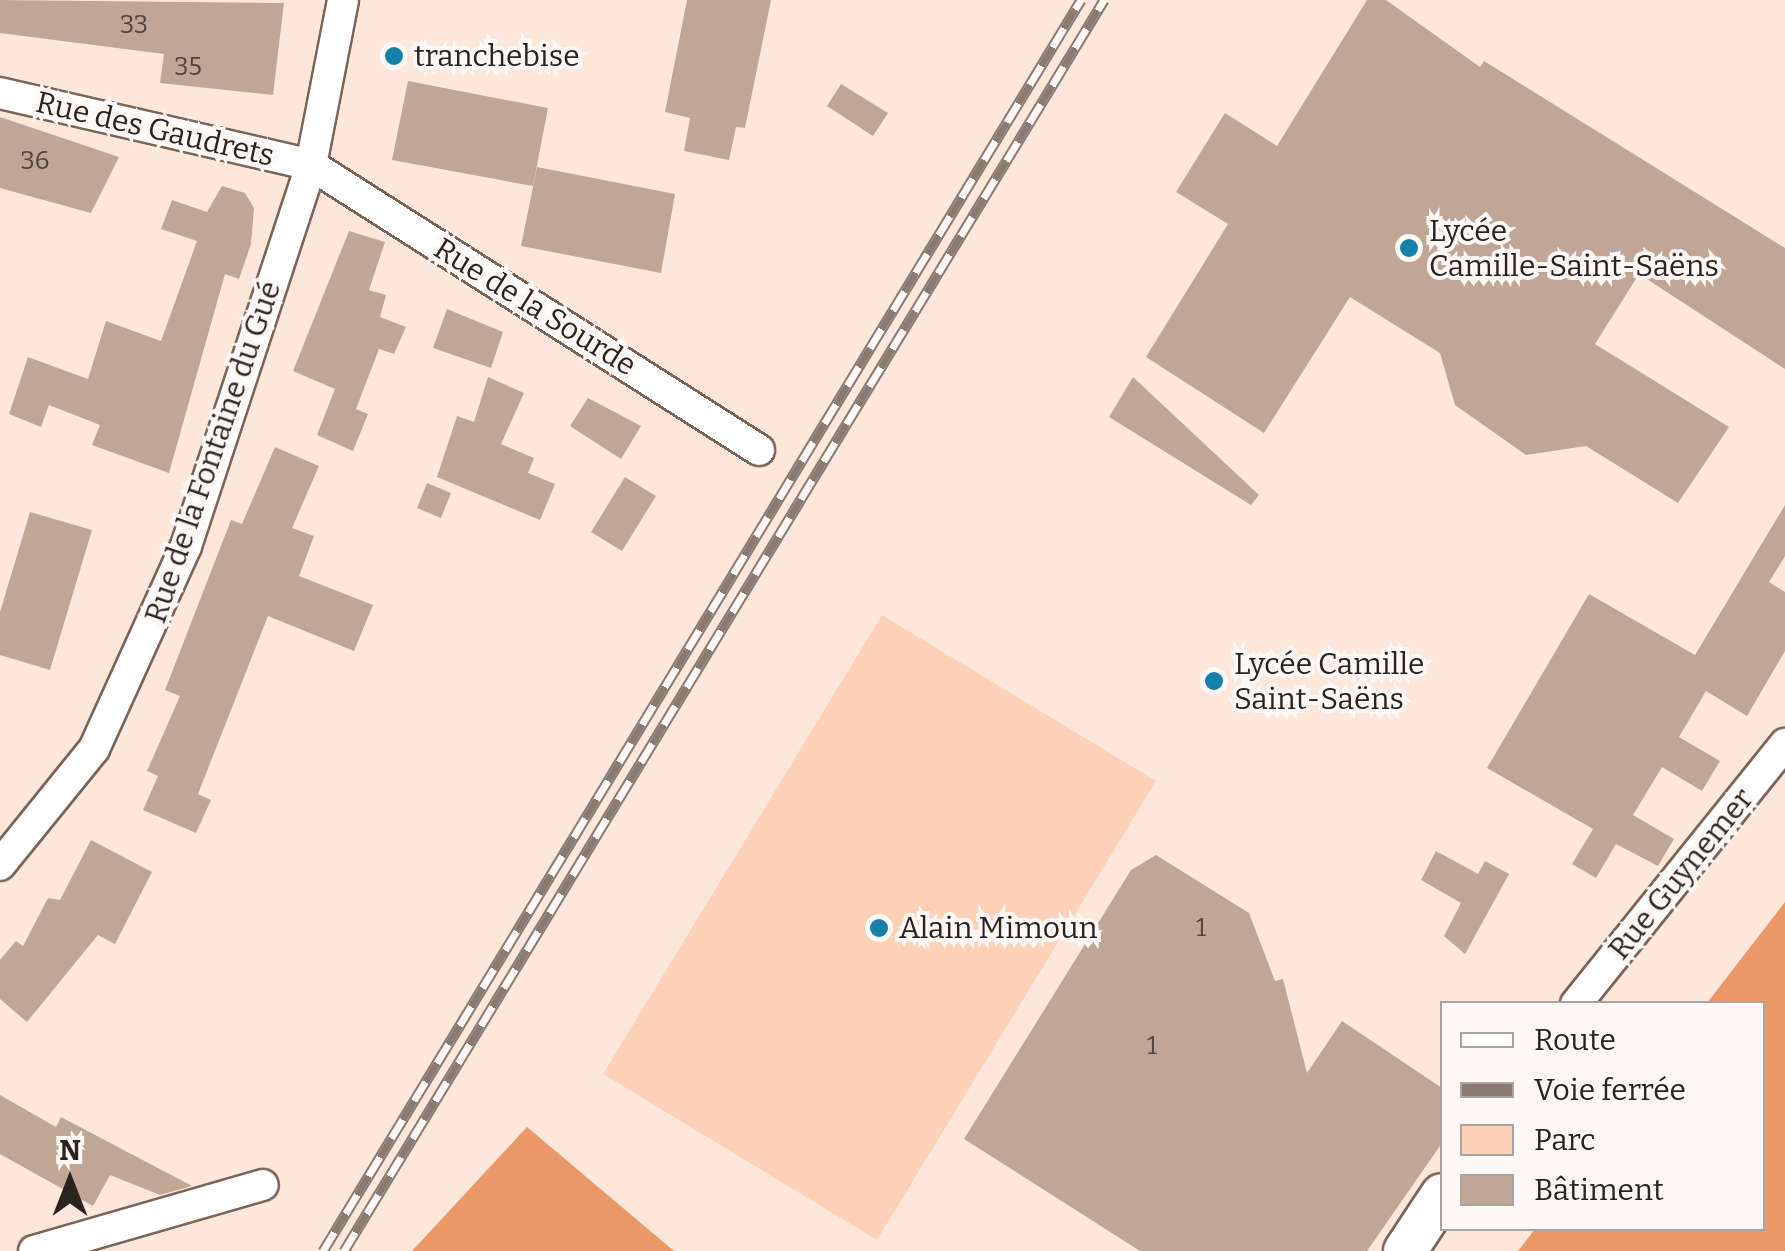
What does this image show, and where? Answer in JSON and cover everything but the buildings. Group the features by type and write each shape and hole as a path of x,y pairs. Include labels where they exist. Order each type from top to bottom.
{"main road":[{"path":"1406,1251 1440,1199"}],"street":[{"name":"Rue de la Fontaine du Gué","path":"0,865 56,807 135,673 310,166 343,0"},
{"name":"Rue des Gaudrets","path":"0,93 310,166"},
{"name":"Rue de la Sourde","path":"310,166 760,450"},
{"name":"Rue Guynemer","path":"1578,1001 1785,744"},
{"path":"34,1251 263,1185"}],"green space":[{"name":"Alain Mimoun","path":"882,615 1156,781 877,1240 603,1074"}],"shaded area":[{"path":"1785,902 1785,1251 1518,1251 1533,1231 1765,1231 1765,1001 1709,1001"},
{"path":"527,1127 674,1251 412,1251"}],"railway":[{"path":"323,1251 1081,0"},
{"path":"344,1251 1104,0"}],"place":[{"name":"tranchebise","path":"394,56"},
{"name":"Lycée Camille-Saint-Saëns","path":"1409,248"},
{"name":"Lycée Camille Saint-Saëns","path":"1214,681"},
{"name":"Alain Mimoun","path":"879,928"}]}
